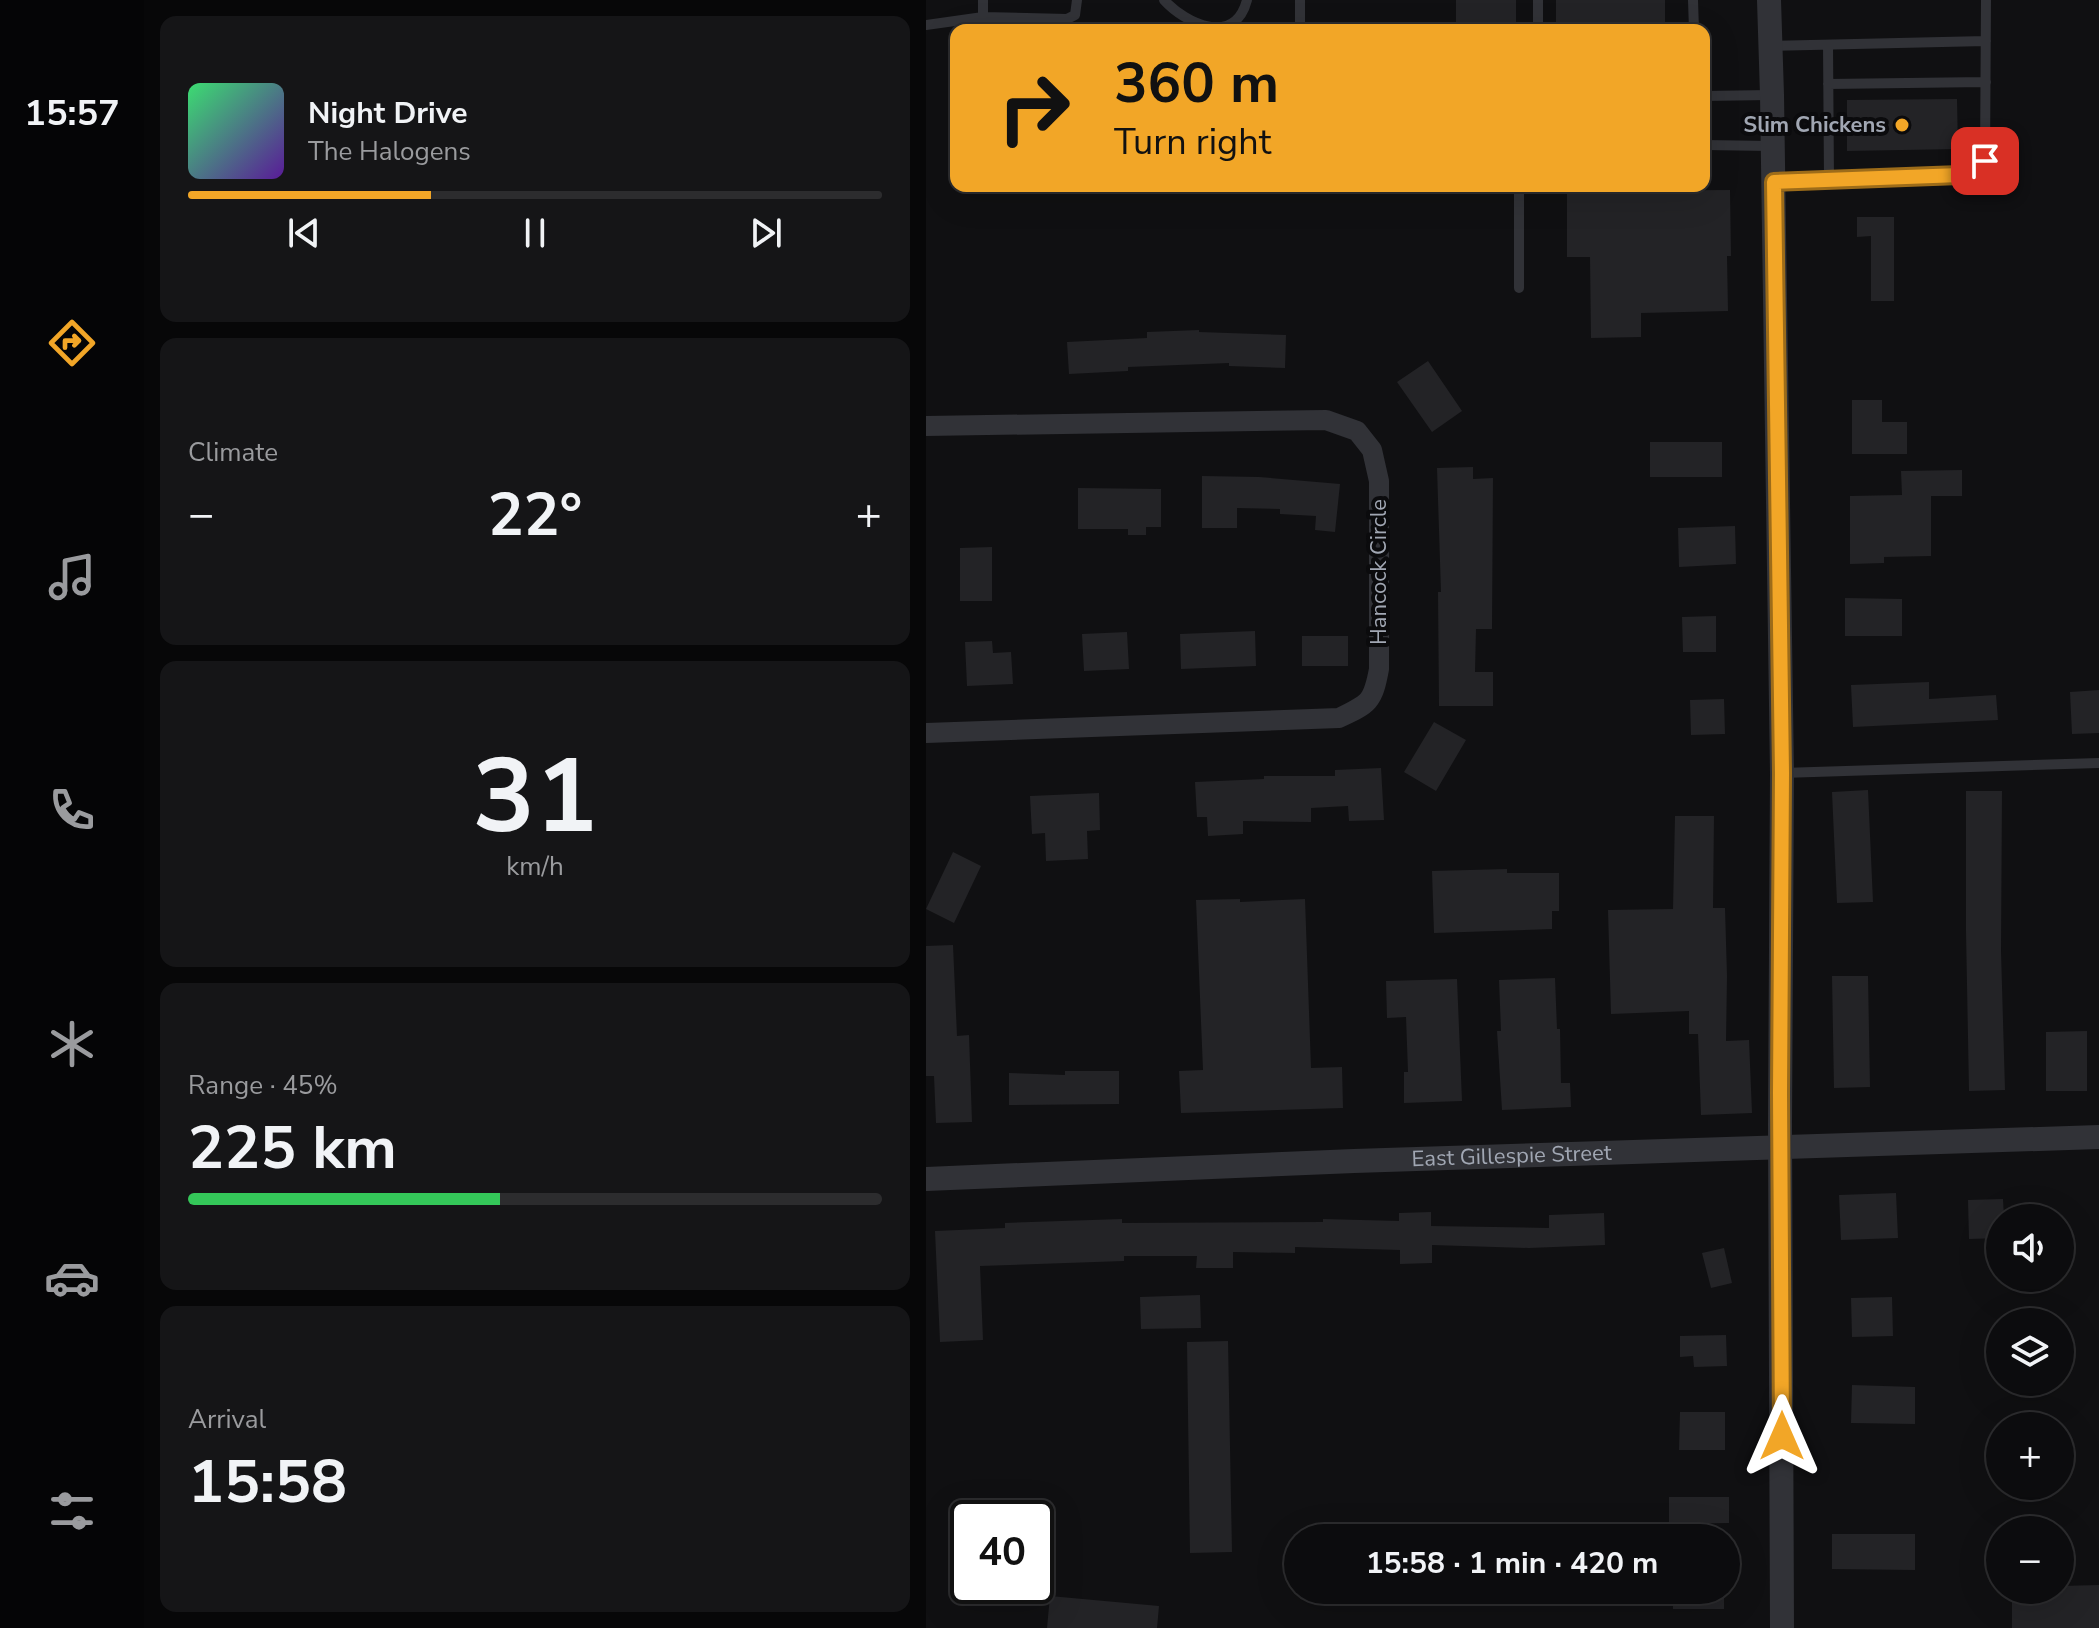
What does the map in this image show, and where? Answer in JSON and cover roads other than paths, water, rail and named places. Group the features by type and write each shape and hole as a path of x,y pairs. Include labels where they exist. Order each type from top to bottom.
{"street":[{"path":"1769,0 1782,773 1782,1628"},
{"name":"Hancock Circle","path":"926,426 1326,420 1357,431 1372,450 1379,481 1379,669 1375,693 1363,707 1339,718 926,733"},
{"name":"East Gillespie Street","path":"926,1179 1354,1161 2099,1137"}],"lane":[{"path":"983,0 983,17"},
{"path":"926,25 983,17 1067,19 1075,15 1077,0"},
{"path":"1164,0 1176,12 1198,24"},
{"path":"1228,24 1238,18 1247,0"},
{"path":"1300,0 1300,24"},
{"path":"1538,0 1538,24"},
{"path":"1693,0 1694,24"},
{"path":"1774,182 1960,175 1977,170 1985,161 1986,0"},
{"path":"1770,46 1986,41"},
{"path":"1828,45 1829,180"},
{"path":"1828,84 1986,82"},
{"path":"1710,96 1772,95"},
{"path":"1710,145 1773,146"},
{"path":"1519,192 1519,288"},
{"path":"1782,773 2099,763"}],"place":[{"name":"Slim Chickens","path":"1902,125"}]}
